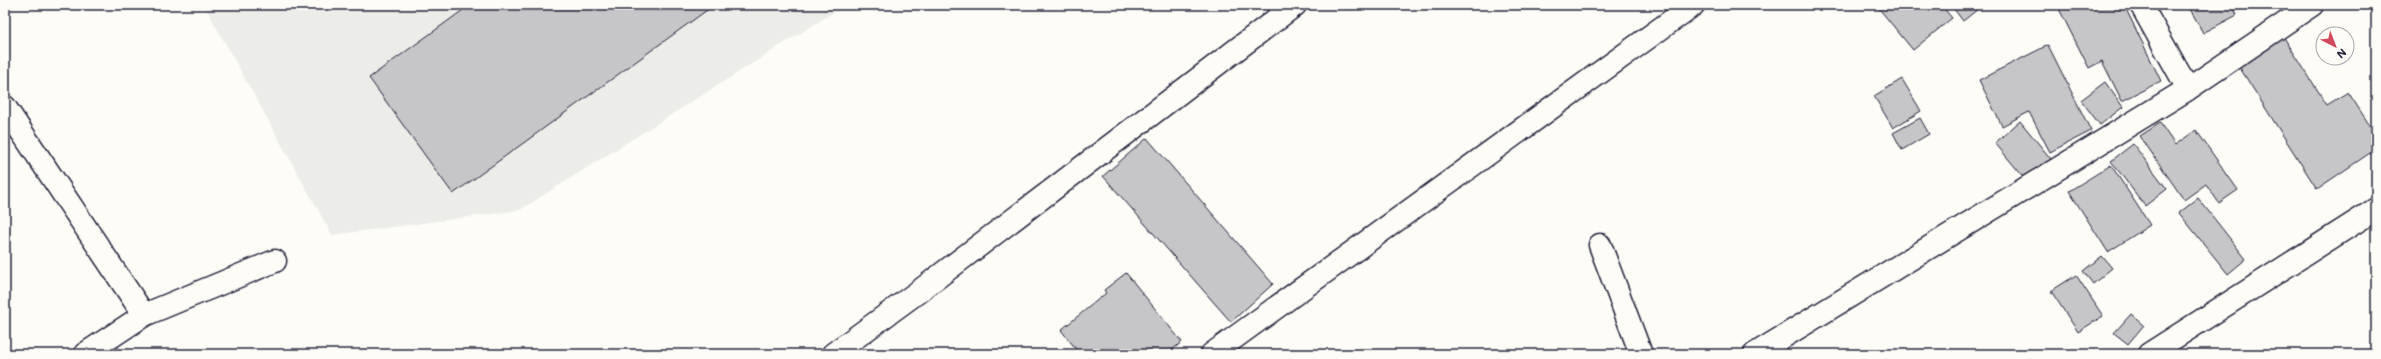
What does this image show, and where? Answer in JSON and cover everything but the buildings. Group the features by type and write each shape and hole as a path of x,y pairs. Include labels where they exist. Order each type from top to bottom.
{"street":[{"path":"833,354 922,289 1294,5"},
{"path":"1212,354 1693,5"},
{"path":"2141,5 2188,89"},
{"path":"1755,354 2188,89 2312,5"},
{"path":"5,107 144,316"},
{"path":"2149,354 2376,209"},
{"path":"1600,245 1641,354"},
{"path":"85,354 144,316 276,261"}],"shaded area":[{"path":"204,5 845,5 520,210 332,235"}]}
